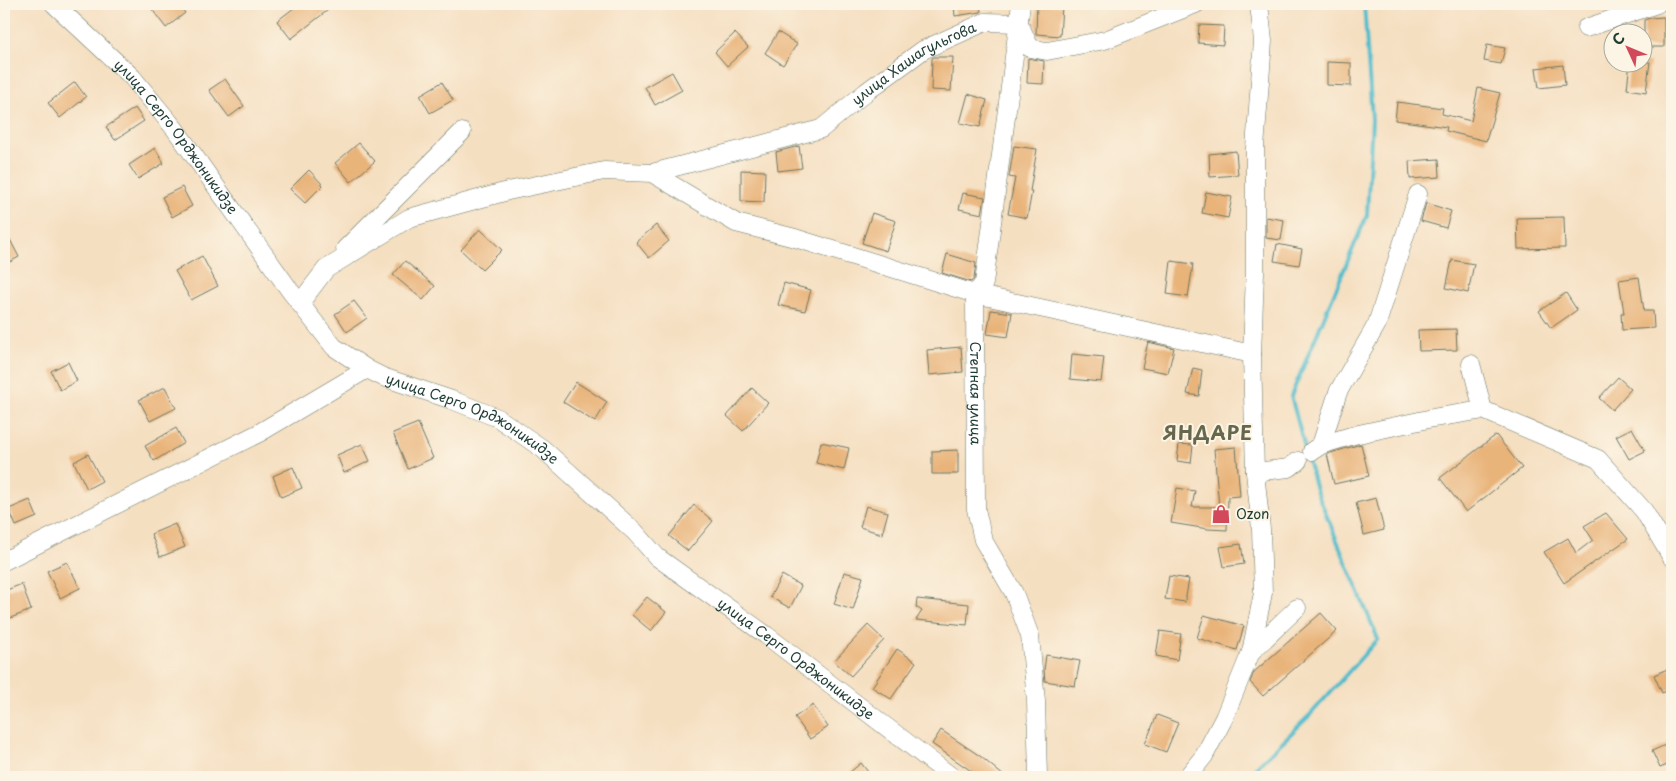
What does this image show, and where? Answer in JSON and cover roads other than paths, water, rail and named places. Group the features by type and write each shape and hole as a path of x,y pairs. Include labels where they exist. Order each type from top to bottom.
{"street":[{"name":"улица Серго Орджоникидзе","path":"54,4 132,77 169,122 334,347 367,369 383,377 452,400 498,418 543,449 636,532 657,557 766,636 952,777"},
{"name":"Степная улица","path":"1021,4 984,283 975,294 976,509 983,540 1014,593 1030,636 1036,701 1038,777"},
{"path":"1019,22 1030,48 1047,51 1105,40 1196,4"},
{"path":"1187,777 1204,756 1224,718 1251,652 1263,593 1261,529 1255,472 1252,354 1255,273 1255,148 1263,41 1259,4"},
{"path":"1586,28 1657,4"},
{"name":"улица Хашагульгова","path":"652,173 821,129 866,92 923,50 985,22 1019,22"},
{"path":"300,303 326,269 462,132"},
{"path":"326,269 409,218 508,191 604,171 652,173 736,223 795,238 975,294 1252,354"},
{"path":"1310,453 1338,392 1377,324 1418,194"},
{"path":"1471,364 1483,410"},
{"path":"4,561 259,433 367,369"},
{"path":"1255,472 1289,468 1310,453 1354,435 1433,418 1483,410 1598,459 1644,511 1672,558"},
{"path":"1251,652 1298,608"}],"waterway":[{"path":"1246,777 1310,715 1378,639 1316,490 1291,396 1367,215 1372,119 1364,4"}],"place":[{"name":"Ozon","path":"1221,514"}],"district":[{"name":"ЯНДАРЕ","path":"1208,433"}]}
